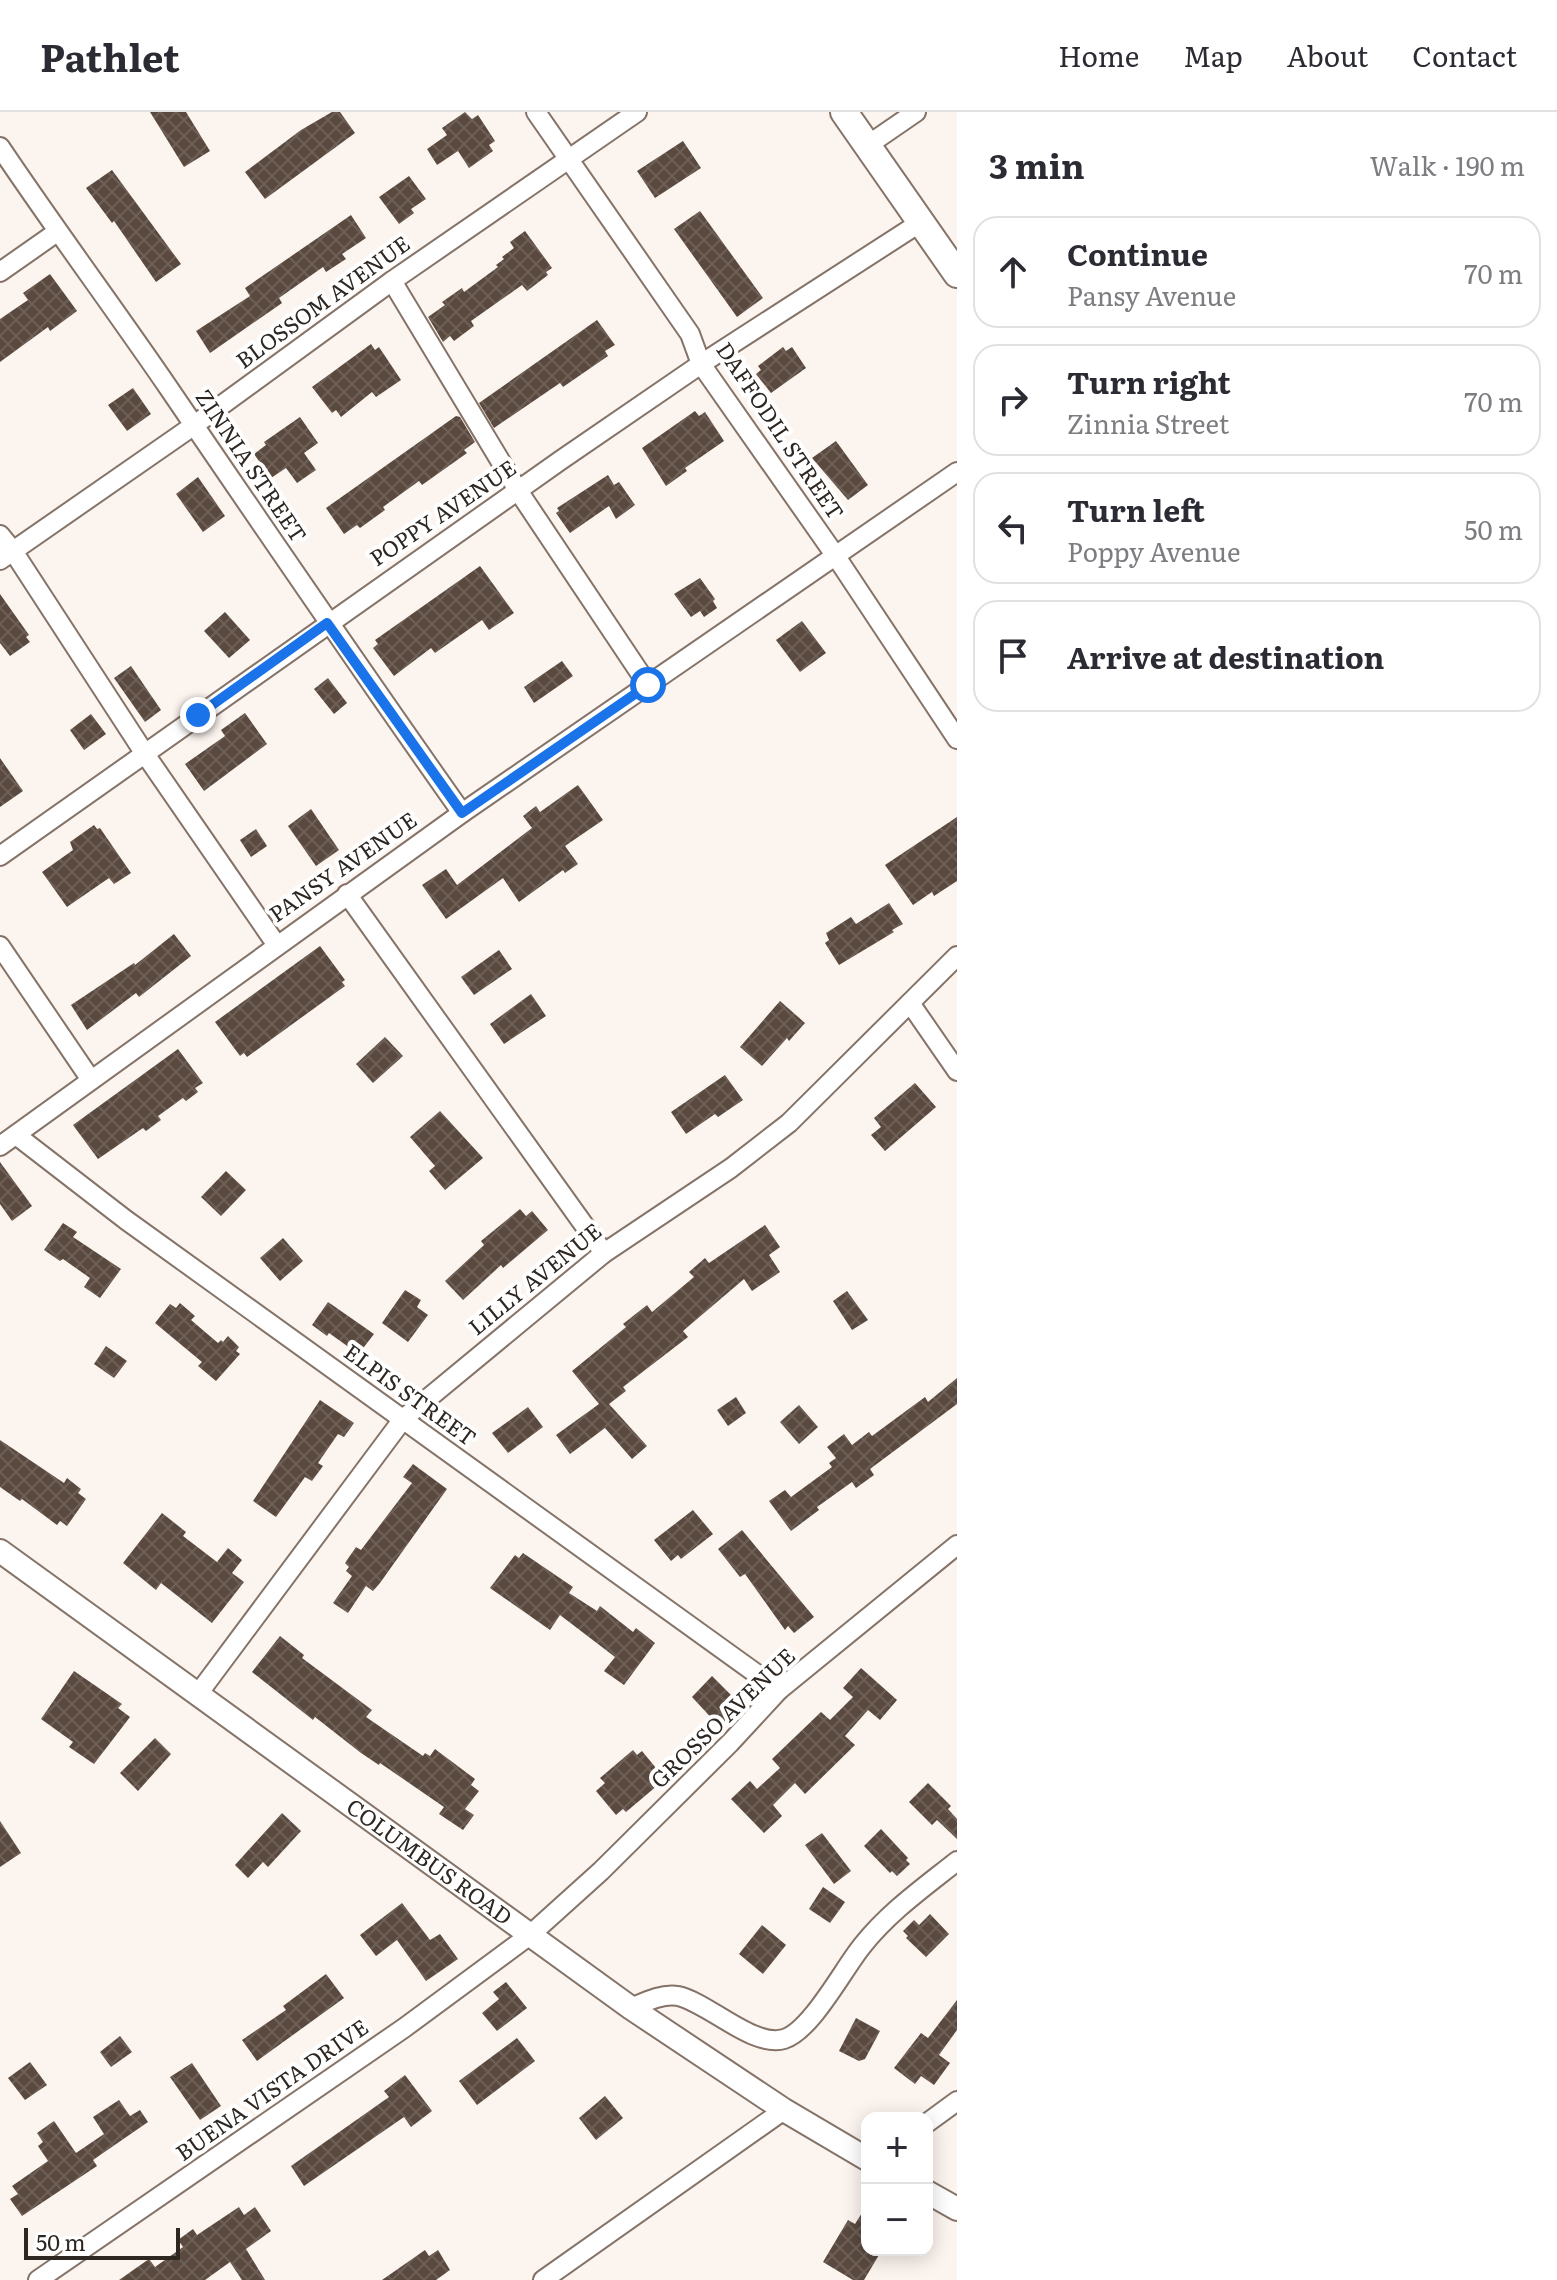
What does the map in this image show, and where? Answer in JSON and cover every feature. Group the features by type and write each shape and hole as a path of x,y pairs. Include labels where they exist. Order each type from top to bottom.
{"main road":[{"path":"844,112 957,274"}],"street":[{"name":"DAFFODIL STREET","path":"536,112 690,334 701,364 835,555 957,739"},
{"name":"BLOSSOM AVENUE","path":"6,555 193,426 392,281 637,112"},
{"path":"868,145 916,112"},
{"name":"ZINNIA STREET","path":"0,147 327,623 462,813"},
{"name":"POPPY AVENUE","path":"0,856 484,513 519,492 701,364 921,222"},
{"path":"0,272 57,232"},
{"path":"392,281 519,492 648,685"},
{"name":"PANSY AVENUE","path":"8,1140 276,944 462,813 957,472"},
{"path":"0,535 6,555 276,944"},
{"path":"347,894 604,1253"},
{"path":"0,946 91,1080"},
{"name":"LILLY AVENUE","path":"198,1694 403,1419 604,1253 731,1168 789,1123 957,956"},
{"path":"910,1003 957,1071"},
{"name":"ELPIS STREET","path":"8,1140 126,1220 779,1690"},
{"name":"GROSSO AVENUE","path":"530,1935 601,1871 779,1690 957,1545"},
{"name":"COLUMBUS ROAD","path":"0,1551 631,2008 784,2110 861,2155"},
{"path":"631,2008 653,1999 677,1996 766,2040 784,2039 800,2030 860,1948 889,1915 957,1861"},
{"name":"BUENA VISTA DRIVE","path":"38,2280 404,2028 530,1935"},
{"path":"933,2119 957,2101"},
{"path":"543,2280 784,2110"},
{"path":"933,2195 957,2209"}],"building":[{"path":"150,112 186,112 210,151 184,167"},
{"path":"332,112 340,112 355,133 265,199 245,172 301,130"},
{"path":"465,112 472,119 478,115 495,141 489,145 493,151 469,168 458,151 437,165 427,149 447,135 442,128"},
{"path":"683,141 701,168 655,198 637,171"},
{"path":"112,170 181,264 156,282 114,221 112,223 86,188"},
{"path":"409,176 426,199 411,209 414,213 399,224 379,197"},
{"path":"700,211 763,298 737,317 674,229"},
{"path":"351,215 366,238 342,254 346,259 326,272 323,267 279,298 282,303 210,353 196,331 250,296 245,288"},
{"path":"525,231 552,268 546,272 548,275 527,291 522,285 471,321 474,326 454,341 450,336 443,342 428,317 445,305 442,302 462,288 464,292 498,267 496,265 504,259 502,257 514,248 510,242"},
{"path":"50,274 77,311 50,331 48,327 0,362 0,319 28,300 23,293"},
{"path":"597,320 615,345 605,351 608,356 563,387 560,383 494,428 479,403"},
{"path":"371,344 375,350 379,347 401,380 376,397 372,392 341,417 336,410 332,413 312,387"},
{"path":"783,347 786,351 792,347 806,368 771,393 756,374 761,370 758,366"},
{"path":"133,388 151,414 127,431 108,405"},
{"path":"695,411 699,416 705,412 724,441 685,468 687,471 666,486 642,448"},
{"path":"456,416 460,417 475,442 464,450 467,453 422,485 419,481 360,528 357,525 344,534 326,508"},
{"path":"300,417 318,443 304,453 316,470 297,483 286,468 271,478 254,454 266,445 264,442"},
{"path":"836,441 868,485 848,500 812,458"},
{"path":"608,475 614,485 619,482 635,505 616,519 609,506 570,533 556,513 559,511 557,508"},
{"path":"198,477 225,516 203,532 176,494"},
{"path":"480,566 514,613 489,630 482,620 435,653 431,648 394,676 373,648 378,644 375,640"},
{"path":"700,578 715,599 717,608 704,617 700,611 691,617 674,594"},
{"path":"0,594 29,635 26,637 30,642 10,656 0,643"},
{"path":"225,612 250,640 229,658 204,631"},
{"path":"802,621 826,653 800,672 776,640"},
{"path":"562,661 573,676 534,703 524,687"},
{"path":"131,666 161,710 145,722 114,678"},
{"path":"328,678 347,703 334,714 314,689"},
{"path":"245,713 267,744 204,791 185,764 225,736 221,730"},
{"path":"91,714 106,734 84,750 70,730"},
{"path":"0,758 23,791 0,807"},
{"path":"578,785 603,820 565,846 578,864 565,873 563,870 519,902 503,878 446,919 422,885 446,869 457,885 532,828 523,816 536,806 540,812"},
{"path":"311,809 339,850 316,866 288,826"},
{"path":"957,817 957,881 913,905 885,865"},
{"path":"94,825 100,828 131,873 114,884 109,878 67,907 42,872 73,850 70,842"},
{"path":"256,829 267,846 251,857 240,840"},
{"path":"889,903 903,924 839,965 825,943 829,940 826,933 851,917 856,924"},
{"path":"174,934 191,956 139,997 136,993 87,1030 71,1005 135,965"},
{"path":"320,946 345,980 342,982 345,986 247,1057 244,1053 240,1056 215,1022"},
{"path":"499,950 512,969 474,995 461,977"},
{"path":"531,994 546,1016 504,1044 490,1024"},
{"path":"780,1001 805,1023 762,1066 740,1047"},
{"path":"385,1037 403,1056 373,1083 356,1064"},
{"path":"178,1049 203,1083 195,1088 198,1092 186,1101 183,1098 158,1116 161,1120 146,1131 143,1128 98,1159 73,1125"},
{"path":"725,1075 743,1100 686,1134 671,1112"},
{"path":"915,1083 936,1107 885,1151 871,1135 881,1127 874,1118"},
{"path":"440,1111 483,1158 445,1190 429,1171 435,1166 410,1137"},
{"path":"0,1162 32,1206 12,1221 0,1204"},
{"path":"226,1171 246,1190 221,1216 201,1197"},
{"path":"520,1209 526,1216 532,1211 548,1230 503,1268 501,1265 463,1300 445,1281 484,1245 481,1241"},
{"path":"63,1223 77,1232 73,1237 121,1269 100,1298 84,1287 90,1278 44,1250"},
{"path":"765,1225 780,1247 769,1255 780,1272 752,1291 744,1279 683,1331 688,1337 623,1387 626,1391 609,1404 647,1446 632,1459 605,1428 570,1454 556,1435 599,1404 572,1371 626,1327 623,1324 647,1305 652,1312 694,1277 689,1272 705,1258 709,1263"},
{"path":"283,1238 303,1261 280,1281 260,1258"},
{"path":"405,1290 421,1300 417,1307 428,1315 408,1342 382,1323"},
{"path":"847,1291 868,1320 852,1330 833,1301"},
{"path":"328,1302 374,1334 361,1351 352,1345 350,1348 329,1333 327,1336 312,1325"},
{"path":"180,1303 195,1316 191,1320 218,1343 228,1336 239,1347 236,1351 240,1354 216,1381 198,1366 202,1362 155,1323 170,1304 176,1308"},
{"path":"106,1346 127,1361 114,1378 94,1364"},
{"path":"957,1378 957,1404 870,1469 874,1475 856,1488 852,1482 817,1507 819,1510 791,1531 769,1501 785,1490 791,1497 832,1467 829,1463 836,1458 827,1447 844,1434 852,1445 869,1432 872,1436 925,1397 928,1402"},
{"path":"736,1397 746,1413 728,1426 717,1410"},
{"path":"320,1400 354,1423 344,1437 338,1434 318,1463 323,1466 312,1481 305,1477 276,1517 253,1501"},
{"path":"799,1405 818,1427 799,1444 780,1422"},
{"path":"528,1407 543,1427 508,1453 492,1433"},
{"path":"0,1440 64,1483 67,1478 81,1489 78,1493 86,1499 67,1526 60,1521 57,1525 0,1487"},
{"path":"413,1464 447,1489 380,1583 373,1591 366,1586 348,1613 333,1603 352,1576 346,1571 349,1567 345,1563 356,1547 361,1550 412,1483 403,1477"},
{"path":"693,1510 713,1534 681,1559 678,1555 671,1561 654,1540"},
{"path":"162,1513 186,1532 183,1536 217,1562 228,1548 242,1560 232,1573 244,1582 212,1623 161,1583 156,1590 123,1563"},
{"path":"742,1530 814,1617 794,1633 788,1626 785,1630 745,1574 740,1577 718,1549"},
{"path":"523,1553 573,1587 569,1593 597,1611 600,1606 633,1632 636,1628 655,1643 624,1685 604,1671 615,1657 560,1615 550,1630 490,1588 515,1555 519,1558"},
{"path":"280,1636 304,1655 302,1658 372,1710 366,1717 423,1756 425,1753 430,1756 435,1749 475,1779 471,1785 479,1791 465,1809 474,1815 463,1830 439,1814 444,1807 361,1753 315,1717 313,1720 252,1672"},
{"path":"861,1668 897,1700 880,1720 868,1710 845,1736 855,1745 805,1794 795,1783 773,1805 782,1816 764,1833 731,1799 750,1781 757,1789 780,1768 772,1759 821,1712 830,1720 853,1697 843,1688"},
{"path":"74,1671 122,1704 118,1708 130,1717 94,1764 69,1747 73,1742 41,1719"},
{"path":"712,1676 738,1702 735,1705 739,1709 723,1725 720,1721 717,1724 692,1697"},
{"path":"155,1738 171,1754 138,1791 120,1773"},
{"path":"633,1750 637,1755 642,1751 665,1779 626,1812 623,1809 616,1815 596,1791 605,1783 600,1778"},
{"path":"928,1783 951,1806 948,1809 957,1819 957,1839 937,1820 932,1825 909,1802"},
{"path":"282,1813 301,1831 268,1867 263,1862 248,1878 235,1865"},
{"path":"0,1821 21,1853 0,1867"},
{"path":"881,1829 908,1858 906,1860 910,1864 897,1876 892,1871 890,1873 864,1846"},
{"path":"822,1833 851,1871 834,1884 805,1845"},
{"path":"823,1887 845,1902 830,1923 809,1909"},
{"path":"402,1903 430,1940 440,1934 458,1959 426,1981 397,1940 376,1956 360,1935"},
{"path":"930,1914 949,1934 926,1957 903,1931 914,1920 919,1925"},
{"path":"762,1925 786,1945 763,1974 739,1954"},
{"path":"326,1974 344,1998 257,2061 242,2040 286,2010 283,2006"},
{"path":"506,1982 527,2008 497,2031 482,2013 499,1999 493,1992"},
{"path":"957,2000 957,2030 939,2055 950,2063 934,2085 921,2076 915,2084 894,2068 921,2033 928,2038"},
{"path":"856,2018 880,2031 865,2059 859,2061 839,2051"},
{"path":"120,2036 132,2052 111,2067 100,2052"},
{"path":"517,2038 535,2061 477,2105 459,2081"},
{"path":"30,2062 47,2085 25,2100 8,2078"},
{"path":"192,2063 221,2106 200,2120 170,2077"},
{"path":"405,2075 432,2111 411,2127 404,2117 304,2186 291,2166 389,2097 384,2091"},
{"path":"605,2096 623,2118 596,2140 579,2118"},
{"path":"119,2100 130,2116 140,2110 148,2122 93,2160 97,2166 22,2216 10,2199 18,2194 12,2186 48,2161 38,2146 43,2142 37,2133 54,2121 76,2153 104,2134 93,2117"},
{"path":"239,2207 244,2215 255,2207 271,2231 246,2249 265,2280 242,2280 230,2262 205,2280 119,2280 149,2259 155,2267 183,2247 178,2240 193,2229 197,2235"},
{"path":"861,2214 861,2256 878,2256 864,2280 853,2280 823,2262 848,2220 855,2224"},
{"path":"425,2250 429,2256 438,2250 450,2270 436,2280 382,2280"}],"route":[{"path":"198,715 327,623 462,813 648,685"}]}
